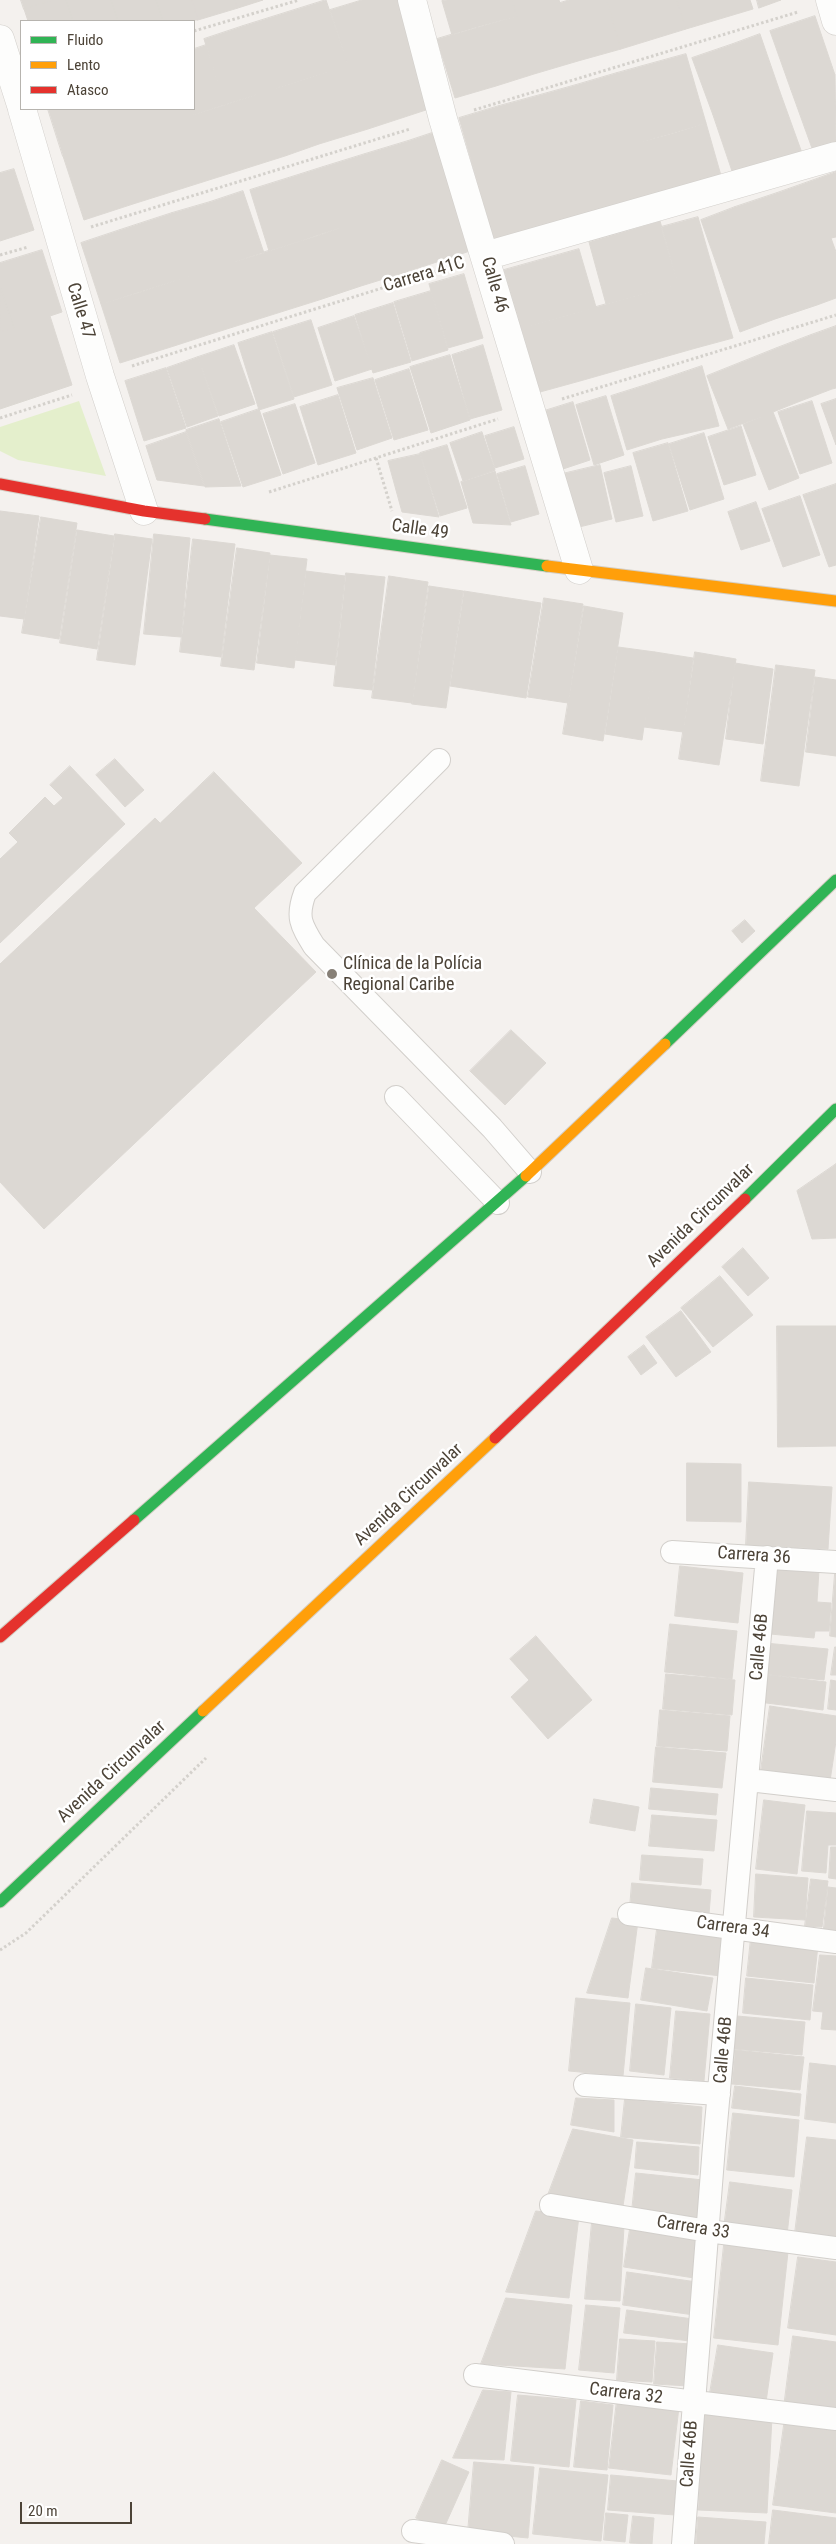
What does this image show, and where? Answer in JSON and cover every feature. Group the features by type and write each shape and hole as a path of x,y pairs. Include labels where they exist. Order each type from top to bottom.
{"main road":[{"name":"Calle 49","path":"0,484 144,510 579,570 836,601"},
{"path":"0,1637 498,1203 836,880"},
{"name":"Avenida Circunvalar","path":"0,1902 246,1670 490,1444 834,1113"}],"street":[{"name":"Calle 46","path":"412,0 443,119 579,570"},
{"path":"0,39 20,102"},
{"name":"Calle 47","path":"22,110 102,380 144,510"},
{"name":"Carrera 41C","path":"485,256 836,156"}],"lane":[{"path":"439,760 305,894 299,908 303,928 314,946 492,1128 530,1172"},
{"path":"396,1097 498,1203"},
{"name":"Carrera 36","path":"672,1552 836,1562"},
{"name":"Calle 46B","path":"683,2544 719,2094 749,1780 767,1557"},
{"path":"749,1780 836,1790"},
{"name":"Carrera 34","path":"629,1914 836,1942"},
{"path":"586,2084 719,2094"},
{"name":"Carrera 33","path":"551,2205 708,2231 836,2248"},
{"name":"Carrera 32","path":"475,2376 836,2419"},
{"path":"413,2532 503,2544"}],"path":[{"path":"195,31 299,0"},
{"name":"Carrera 41C","path":"0,418 102,380 485,256"},
{"path":"376,458 402,545"}],"green space":[{"path":"79,401 106,476 18,460 0,451 0,427"}],"building":[{"path":"21,0 53,0 24,9"},
{"path":"53,0 66,0 73,20 28,20 24,9"},
{"path":"66,0 111,0 118,20 73,20"},
{"path":"111,0 156,0 163,20 118,20"},
{"path":"156,0 192,0 198,20 163,20"},
{"path":"192,0 235,0 238,8 198,20"},
{"path":"235,0 263,0 238,8"},
{"path":"326,0 348,65 264,92 243,26"},
{"path":"362,0 398,0 412,45 348,65 330,10"},
{"path":"512,0 517,16 452,35 442,1"},
{"path":"512,0 559,0 560,3 517,16"},
{"path":"569,0 607,0 621,49 578,61 560,3"},
{"path":"607,0 677,0 686,29 621,49"},
{"path":"677,0 750,0 753,9 686,29"},
{"path":"757,0 781,0 759,8"},
{"path":"560,3 578,61 534,74 517,16"},
{"path":"517,16 534,74 496,86 477,27"},
{"path":"815,16 835,75 791,90 770,31"},
{"path":"243,26 264,92 225,105 204,39"},
{"path":"477,27 496,86 455,98 437,39"},
{"path":"760,34 780,92 753,101 733,44"},
{"path":"733,44 753,101 713,115 692,58"},
{"path":"206,45 225,105 189,116 186,110 195,110 195,49"},
{"path":"412,45 432,108 368,129 348,65"},
{"path":"686,54 706,123 637,143 617,73"},
{"path":"348,65 368,129 319,144 299,81"},
{"path":"617,73 637,143 597,154 576,85"},
{"path":"835,75 836,142 813,151 791,90"},
{"path":"299,81 319,144 285,156 264,92"},
{"path":"576,85 597,154 560,165 540,95"},
{"path":"264,92 285,156 209,180 189,116"},
{"path":"780,92 802,153 775,162 753,101"},
{"path":"540,95 560,165 519,177 499,106"},
{"path":"753,101 775,162 734,177 713,115"},
{"path":"499,106 519,177 479,188 459,118"},
{"path":"48,110 102,110 112,141 63,156"},
{"path":"102,110 144,110 151,128 112,141"},
{"path":"144,110 186,110 189,116 151,128"},
{"path":"189,116 209,180 171,192 151,128"},
{"path":"706,123 722,179 690,189 674,133"},
{"path":"151,128 171,192 133,204 112,141"},
{"path":"438,131 457,191 427,200 408,141"},
{"path":"674,133 690,189 653,199 637,143"},
{"path":"112,141 133,204 84,220 63,156"},
{"path":"408,141 427,200 384,214 365,154"},
{"path":"637,143 653,199 612,210 597,154"},
{"path":"365,154 384,214 342,227 323,167"},
{"path":"597,154 612,210 576,221 560,165"},
{"path":"560,165 576,221 536,233 519,177"},
{"path":"323,167 342,227 320,235 301,174"},
{"path":"14,169 34,230 0,241 0,173"},
{"path":"836,172 836,237 831,238 811,181"},
{"path":"301,174 320,235 269,251 250,190"},
{"path":"519,177 536,233 495,244 479,188"},
{"path":"811,181 831,238 797,250 777,193"},
{"path":"243,191 264,253 230,263 210,202"},
{"path":"457,191 476,249 446,259 427,200"},
{"path":"777,193 797,250 756,265 735,207"},
{"path":"427,200 446,259 403,273 384,214"},
{"path":"210,202 230,263 192,275 172,213"},
{"path":"735,207 756,265 721,277 701,220"},
{"path":"172,213 192,275 141,292 120,230"},
{"path":"384,214 403,273 361,286 342,227"},
{"path":"698,217 714,273 678,284 661,227"},
{"path":"660,221 678,284 606,304 589,242"},
{"path":"342,227 361,286 319,300 300,241"},
{"path":"120,230 141,292 101,304 81,243"},
{"path":"831,238 836,252 836,298 817,305 797,250"},
{"path":"300,241 319,300 249,322 230,263"},
{"path":"579,249 596,307 521,328 504,270"},
{"path":"42,250 62,312 14,328 0,286 0,263"},
{"path":"797,250 817,305 775,319 756,265"},
{"path":"230,263 249,322 211,334 192,275"},
{"path":"756,265 775,319 740,332 721,277"},
{"path":"714,273 733,338 696,348 678,284"},
{"path":"464,274 483,338 448,348 429,284"},
{"path":"192,275 211,334 174,346 155,287"},
{"path":"678,284 696,348 615,371 596,307"},
{"path":"0,286 14,328 0,332"},
{"path":"155,287 174,346 120,363 101,304"},
{"path":"431,291 448,350 412,361 394,302"},
{"path":"393,303 411,362 373,373 355,315"},
{"path":"596,307 615,371 580,381 561,317"},
{"path":"50,316 72,385 36,397 14,328"},
{"path":"354,316 372,369 335,381 318,328"},
{"path":"561,317 580,381 540,392 521,328"},
{"path":"311,320 332,385 294,397 273,332"},
{"path":"836,326 836,388 832,389 811,335"},
{"path":"14,328 36,397 0,409 0,332"},
{"path":"272,332 294,399 259,410 238,343"},
{"path":"811,335 832,389 798,402 777,348"},
{"path":"234,345 255,404 219,416 198,357"},
{"path":"483,345 502,410 470,419 452,355"},
{"path":"777,348 798,402 763,416 742,362"},
{"path":"450,355 470,420 431,433 410,367"},
{"path":"198,357 218,416 187,427 167,368"},
{"path":"742,362 763,416 728,429 707,376"},
{"path":"702,366 719,426 662,439 646,385"},
{"path":"166,368 186,428 144,441 125,381"},
{"path":"409,369 428,430 394,440 375,380"},
{"path":"373,378 392,438 357,450 337,388"},
{"path":"646,385 662,439 627,450 611,396"},
{"path":"338,395 356,453 318,465 300,407"},
{"path":"606,396 624,455 594,465 576,405"},
{"path":"836,399 836,445 821,404"},
{"path":"812,401 832,463 800,474 778,412"},
{"path":"573,402 590,460 560,470 541,412"},
{"path":"295,404 315,463 283,474 263,414"},
{"path":"259,409 281,475 243,487 221,422"},
{"path":"773,412 799,478 769,490 743,424"},
{"path":"219,419 241,486 205,487 186,430"},
{"path":"741,426 756,475 724,485 708,437"},
{"path":"514,427 524,459 495,468 485,436"},
{"path":"186,432 204,486 157,480 146,446"},
{"path":"482,432 495,470 463,481 450,443"},
{"path":"704,433 724,499 690,510 669,444"},
{"path":"668,443 688,511 653,521 633,453"},
{"path":"447,445 467,508 440,516 420,453"},
{"path":"420,454 439,517 402,512 388,461"},
{"path":"600,465 612,519 571,529 558,475"},
{"path":"525,466 539,514 511,522 497,474"},
{"path":"631,466 643,516 616,522 604,473"},
{"path":"495,471 511,525 473,523 461,482"},
{"path":"836,484 836,565 829,567 803,495"},
{"path":"800,496 820,555 783,567 762,509"},
{"path":"756,502 770,541 741,550 728,512"},
{"path":"0,511 39,516 24,619 0,616"},
{"path":"41,517 77,523 59,639 22,633"},
{"path":"77,530 114,536 97,649 60,643"},
{"path":"115,534 152,539 135,665 97,660"},
{"path":"154,534 190,538 181,637 144,634"},
{"path":"193,539 235,544 221,657 180,652"},
{"path":"237,548 270,553 254,670 221,666"},
{"path":"270,555 307,559 294,668 257,663"},
{"path":"306,571 345,576 335,665 295,660"},
{"path":"346,573 385,577 372,690 334,686"},
{"path":"389,576 428,582 412,703 372,698"},
{"path":"429,586 463,591 446,708 412,704"},
{"path":"464,591 541,603 526,698 450,686"},
{"path":"544,598 583,604 568,703 528,697"},
{"path":"584,606 623,613 603,741 563,734"},
{"path":"618,647 655,652 642,740 605,734"},
{"path":"655,652 693,658 683,732 644,727"},
{"path":"695,652 736,659 719,765 679,759"},
{"path":"735,663 773,669 763,744 726,739"},
{"path":"776,665 815,670 799,786 761,781"},
{"path":"815,677 836,680 836,756 806,752"},
{"path":"115,759 144,790 125,807 96,775"},
{"path":"70,766 125,824 0,943 0,859 18,842 9,833 45,797 54,806 63,798 50,785"},
{"path":"214,772 302,863 254,908 316,972 44,1229 0,1182 0,964 155,818 160,823"},
{"path":"745,920 755,931 742,943 732,931"},
{"path":"511,1030 546,1063 505,1105 470,1071"},
{"path":"836,1164 836,1238 812,1239 797,1191"},
{"path":"743,1248 769,1278 748,1296 722,1267"},
{"path":"720,1276 753,1315 713,1347 681,1308"},
{"path":"681,1311 711,1352 676,1377 646,1337"},
{"path":"777,1326 836,1326 836,1446 778,1447"},
{"path":"644,1345 657,1363 641,1375 628,1357"},
{"path":"687,1463 741,1464 741,1522 687,1521"},
{"path":"749,1482 832,1487 828,1549 746,1545"},
{"path":"680,1566 743,1573 738,1623 675,1616"},
{"path":"775,1567 819,1570 817,1602 831,1603 829,1631 815,1631 814,1638 770,1634"},
{"path":"836,1574 836,1637 830,1636"},
{"path":"670,1624 737,1631 732,1679 665,1672"},
{"path":"536,1636 592,1700 548,1739 511,1697 529,1680 510,1659"},
{"path":"765,1643 828,1649 824,1680 762,1674"},
{"path":"835,1647 836,1675 831,1675"},
{"path":"666,1674 735,1680 732,1715 663,1709"},
{"path":"761,1674 826,1682 823,1710 758,1702"},
{"path":"831,1680 836,1681 836,1710 828,1709"},
{"path":"770,1706 836,1716 836,1741 830,1781 761,1770"},
{"path":"660,1710 730,1716 727,1751 657,1746"},
{"path":"656,1747 726,1753 722,1788 653,1782"},
{"path":"651,1788 718,1794 716,1815 649,1809"},
{"path":"594,1799 639,1807 635,1831 590,1823"},
{"path":"764,1800 805,1805 797,1874 756,1869"},
{"path":"807,1811 836,1813 836,1845 828,1845 826,1873 802,1871"},
{"path":"652,1815 717,1820 714,1851 649,1846"},
{"path":"831,1847 836,1847 836,1879 829,1878"},
{"path":"642,1855 703,1859 701,1885 640,1880"},
{"path":"756,1874 808,1878 805,1920 754,1917"},
{"path":"811,1879 828,1881 822,1927 805,1926"},
{"path":"632,1883 711,1890 709,1914 630,1907"},
{"path":"828,1887 836,1888 836,1939 823,1938"},
{"path":"612,1918 638,1921 628,1998 587,1993"},
{"path":"657,1929 726,1938 721,1976 652,1968"},
{"path":"751,1938 818,1945 814,1983 747,1976"},
{"path":"820,1955 836,1956 836,2030 821,2029 823,2012 813,2011"},
{"path":"646,1968 713,1978 707,2011 641,2000"},
{"path":"746,1978 813,1985 810,2020 743,2013"},
{"path":"576,1998 630,2003 623,2076 569,2071"},
{"path":"636,2004 671,2008 664,2075 630,2071"},
{"path":"676,2011 710,2014 704,2081 670,2078"},
{"path":"737,2016 805,2022 802,2055 734,2049"},
{"path":"735,2050 804,2057 800,2090 732,2084"},
{"path":"810,2063 836,2066 836,2123 805,2119"},
{"path":"735,2086 801,2094 799,2116 732,2108"},
{"path":"576,2098 614,2100 614,2132 571,2125"},
{"path":"625,2099 702,2107 700,2144 621,2137"},
{"path":"733,2113 799,2120 794,2177 727,2170"},
{"path":"573,2129 633,2140 623,2206 548,2195"},
{"path":"807,2137 836,2140 836,2239 795,2233"},
{"path":"637,2142 699,2147 698,2175 635,2168"},
{"path":"636,2173 703,2180 700,2219 632,2211"},
{"path":"730,2182 792,2190 787,2235 724,2227"},
{"path":"536,2211 579,2216 569,2298 506,2292"},
{"path":"592,2222 624,2226 620,2301 585,2299"},
{"path":"630,2229 699,2240 694,2278 624,2267"},
{"path":"724,2245 788,2252 778,2345 714,2338"},
{"path":"798,2257 836,2262 836,2335 788,2328"},
{"path":"627,2272 697,2282 694,2315 623,2305"},
{"path":"506,2298 572,2305 565,2369 481,2364"},
{"path":"586,2305 620,2308 614,2373 579,2370"},
{"path":"627,2310 693,2319 690,2341 624,2333"},
{"path":"793,2336 836,2342 836,2414 784,2407"},
{"path":"620,2339 655,2341 652,2382 617,2380"},
{"path":"657,2342 692,2344 689,2386 654,2384"},
{"path":"718,2345 773,2353 766,2402 710,2393"},
{"path":"483,2390 511,2392 504,2460 453,2458"},
{"path":"518,2395 576,2400 569,2467 511,2461"},
{"path":"617,2400 679,2407 671,2475 609,2468"},
{"path":"581,2401 613,2405 607,2470 574,2467"},
{"path":"703,2413 772,2417 767,2513 698,2510"},
{"path":"785,2418 836,2425 836,2513 773,2505"},
{"path":"442,2460 469,2472 443,2530 416,2518"},
{"path":"474,2462 534,2467 528,2538 468,2532"},
{"path":"540,2468 608,2475 601,2541 533,2534"},
{"path":"611,2475 678,2481 675,2515 608,2510"},
{"path":"773,2510 836,2518 836,2544 769,2544"},
{"path":"606,2513 628,2515 625,2542 604,2540"},
{"path":"633,2516 654,2518 652,2544 630,2543"},
{"path":"698,2517 766,2522 764,2544 696,2544"}],"traffic: fast":[{"path":"205,519 547,566"},
{"path":"665,1044 836,880"},
{"path":"745,1199 836,1109"},
{"path":"134,1520 526,1176"},
{"path":"0,1902 203,1711"}],"traffic: slow":[{"path":"547,566 836,601"},
{"path":"526,1176 665,1044"},
{"path":"203,1711 495,1438"}],"traffic: jam":[{"path":"0,484 144,511 205,519"},
{"path":"495,1438 745,1199"},
{"path":"0,1637 134,1520"}],"place":[{"name":"Clínica de la Polícia Regional Caribe","path":"332,974"}]}
